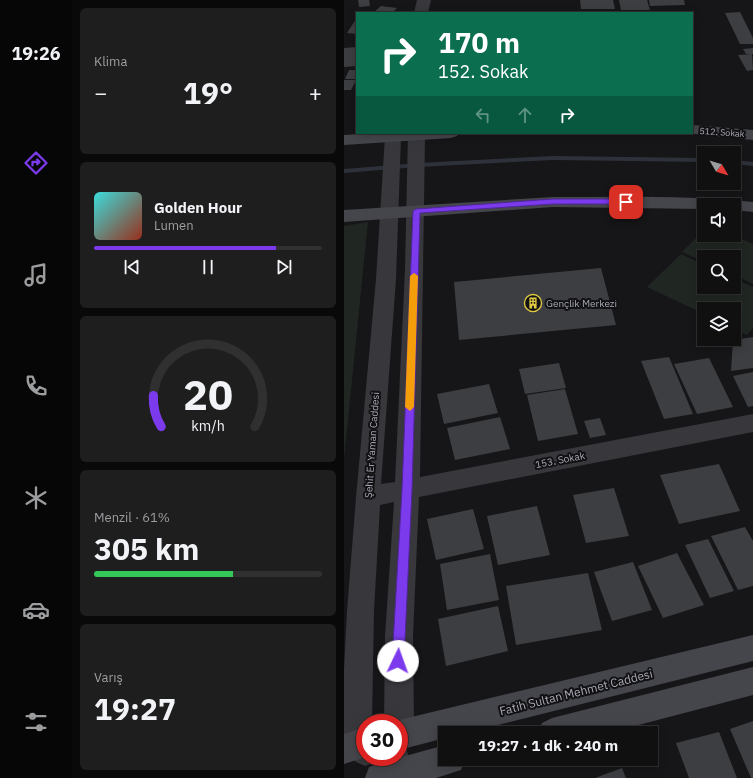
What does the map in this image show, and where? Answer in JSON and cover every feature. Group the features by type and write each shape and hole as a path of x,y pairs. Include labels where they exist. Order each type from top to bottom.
{"street":[{"path":"421,12 424,0"},
{"name":"512. Sokak","path":"693,130 753,135"},
{"path":"344,140 417,137 442,134"},
{"path":"399,714 397,676 407,490 417,205 417,137"},
{"name":"Şehit Er Yaman Caddesi","path":"364,714 357,677 368,497 394,138"},
{"path":"344,216 390,207 417,205 553,202 697,203"},
{"path":"741,205 753,206"},
{"name":"153. Sokak","path":"368,497 753,423"},
{"name":"Fatih Sultan Mehmet Caddesi","path":"408,733 753,648"},
{"path":"579,726 753,681"},
{"path":"408,759 438,759"}],"shaded area":[{"path":"368,222 344,459 344,226"},
{"path":"697,237 697,242 741,242 741,239 753,244 753,284 741,278 741,250 697,250 697,259 682,252"},
{"path":"681,254 697,262 697,294 741,294 741,281 753,287 753,328 747,335 741,332 741,302 697,302 697,311 647,287"}],"building":[{"path":"358,0 369,0 370,6 359,7"},
{"path":"580,0 613,0 615,9 581,9"},
{"path":"619,0 647,0 650,10 621,10"},
{"path":"649,0 684,0 685,5 650,6"},
{"path":"381,6 397,8 393,12 374,12"},
{"path":"740,12 753,38 753,44 740,44 725,13"},
{"path":"356,19 356,34 347,33"},
{"path":"356,47 356,66 344,67 344,48"},
{"path":"753,48 753,54 746,54 743,49"},
{"path":"752,54 753,70 747,71 738,55"},
{"path":"349,70 356,70 356,79 345,79"},
{"path":"344,80 356,80 351,90 344,90"},
{"name":"Gençlik Merkezi","path":"601,268 616,325 459,340 454,282"},
{"path":"753,337 753,368 731,371 733,346 741,346 741,339"},
{"path":"669,357 693,414 664,419 641,361"},
{"path":"709,358 733,407 697,414 674,364"},
{"path":"559,363 566,388 525,394 519,369"},
{"path":"753,372 753,406 748,407 733,376"},
{"path":"489,384 498,413 444,424 437,394"},
{"path":"565,389 578,434 538,441 527,395"},
{"path":"500,417 510,449 455,460 447,428"},
{"path":"600,418 606,435 590,438 584,421"},
{"path":"719,464 740,511 679,524 660,475"},
{"path":"614,488 629,536 586,543 573,495"},
{"path":"537,506 550,555 498,565 487,516"},
{"path":"473,509 484,549 436,560 427,519"},
{"path":"745,527 753,541 753,586 738,590 711,536"},
{"path":"708,539 734,591 710,598 685,545"},
{"path":"677,553 704,605 663,618 638,566"},
{"path":"490,554 499,600 447,610 440,564"},
{"path":"633,562 652,610 612,621 594,572"},
{"path":"588,573 602,630 516,645 506,586"},
{"path":"498,606 508,651 446,666 438,619"},
{"path":"753,721 753,778 751,778 730,729"},
{"path":"719,732 737,778 689,778 676,743"},
{"path":"622,768 626,778 595,778"}],"waterway":[{"path":"344,171 418,165 553,158 697,160"},
{"path":"741,163 753,164"}],"slow traffic":[{"path":"410,407 414,276"}],"place":[{"name":"Gençlik Merkezi","path":"533,303"}],"route":[{"path":"398,661 407,490 416,211 553,202 626,202"}]}
